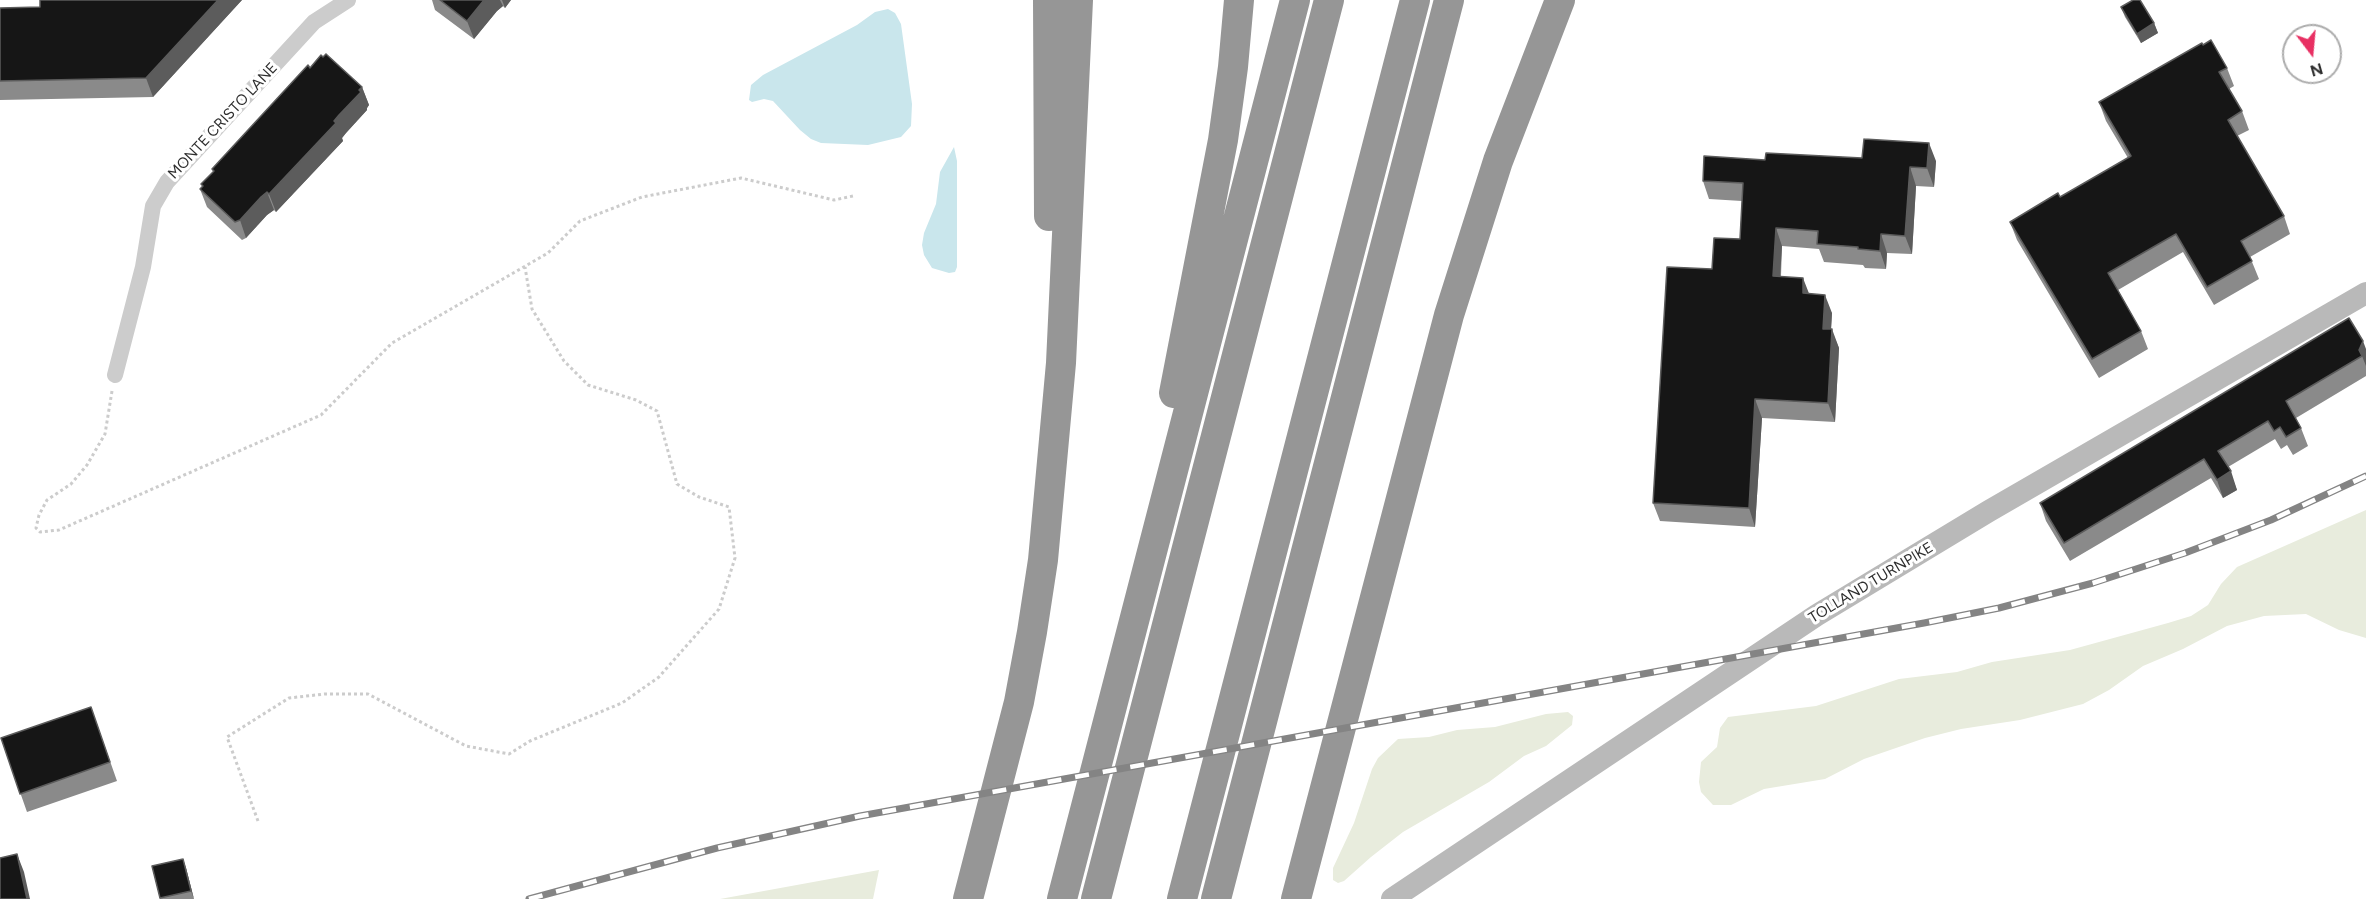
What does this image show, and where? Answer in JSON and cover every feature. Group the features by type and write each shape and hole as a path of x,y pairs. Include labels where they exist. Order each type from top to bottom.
{"highway":[{"path":"1048,0 1050,364 1053,432"},
{"path":"968,899 1026,667 1044,550 1061,363 1078,0"},
{"path":"1170,483 1173,394 1221,150 1233,67 1239,0"},
{"path":"1062,899 1295,0"},
{"path":"1096,899 1329,0"},
{"path":"1182,899 1415,0"},
{"path":"1216,899 1449,0"},
{"path":"1440,37 1464,0"},
{"path":"1296,899 1449,315 1498,161 1560,0"}],"main road":[{"name":"TOLLAND TURNPIKE","path":"1392,899 1826,609 1989,511 2366,293"}],"street":[{"name":"MONTE CRISTO LANE","path":"115,375 142,267 153,206 167,182 314,22 348,0"}],"path":[{"path":"115,375 105,434 87,465 71,484 48,500 39,515 36,528 40,532 59,530 321,415 392,343 548,253 580,221 642,198 741,178 834,200 853,196"},
{"path":"258,821 227,737 289,698 325,694 368,694 466,746 509,754 530,741 622,703 659,677 719,609 735,558 729,507 699,497 677,484 657,411 636,400 588,386 564,361 532,309 525,267"}],"shaded area":[{"path":"2366,510 2366,638 2339,630 2306,614 2264,616 2227,626 2183,649 2143,666 2109,690 2083,704 2020,720 1961,729 1925,738 1864,759 1825,779 1764,789 1731,805 1713,805 1701,792 1699,782 1701,762 1717,747 1720,728 1728,717 1816,706 1899,679 1957,672 1992,662 2070,650 2191,616 2208,605 2221,584 2237,567"},
{"path":"1568,712 1573,716 1572,725 1546,746 1524,756 1489,782 1403,832 1344,881 1338,883 1333,880 1333,868 1354,823 1372,769 1378,758 1398,739 1429,737 1457,730 1495,727 1546,714"},
{"path":"879,870 873,899 720,899"}],"water":[{"path":"888,9 895,13 901,24 912,104 911,126 901,137 868,145 821,143 811,139 800,130 773,101 764,99 752,102 749,100 751,85 763,75 857,25 875,12"},
{"path":"954,147 957,161 957,267 955,272 949,273 932,268 924,255 922,245 924,233 936,204 940,172"}],"building":[{"path":"40,0 218,0 146,78 0,81 0,8 40,7"},
{"path":"440,0 484,0 467,21"},
{"path":"2133,0 2140,0 2154,23 2137,34 2121,7"},
{"path":"2211,40 2227,68 2219,72 2242,111 2228,120 2284,216 2241,241 2252,261 2207,287 2176,234 2108,273 2141,331 2092,359 2010,222 2058,193 2060,197 2131,156 2099,102"},
{"path":"326,54 362,87 359,90 361,92 334,121 336,123 269,194 267,192 240,220 235,222 200,189 203,186 201,184 214,171 212,169 308,65 310,68 321,55 323,57"},
{"path":"1864,139 1929,143 1927,168 1910,167 1905,236 1881,234 1880,251 1817,244 1818,231 1776,228 1773,276 1803,278 1803,293 1825,295 1823,329 1832,329 1828,403 1755,399 1749,508 1653,503 1667,267 1712,269 1714,238 1740,239 1743,183 1703,181 1704,156 1765,160 1766,153 1862,158"},
{"path":"2349,318 2363,341 2359,350 2362,356 2286,401 2301,428 2286,437 2280,427 2274,431 2268,421 2218,451 2231,471 2217,480 2204,459 2064,543 2040,503"},
{"path":"91,707 110,762 20,794 1,738"},
{"path":"17,854 27,899 0,899 0,858"},
{"path":"183,859 191,891 160,898 152,866"}],"railway":[{"path":"529,899 717,848 860,816 1999,608 2093,583 2185,553 2271,520 2366,476"}]}
